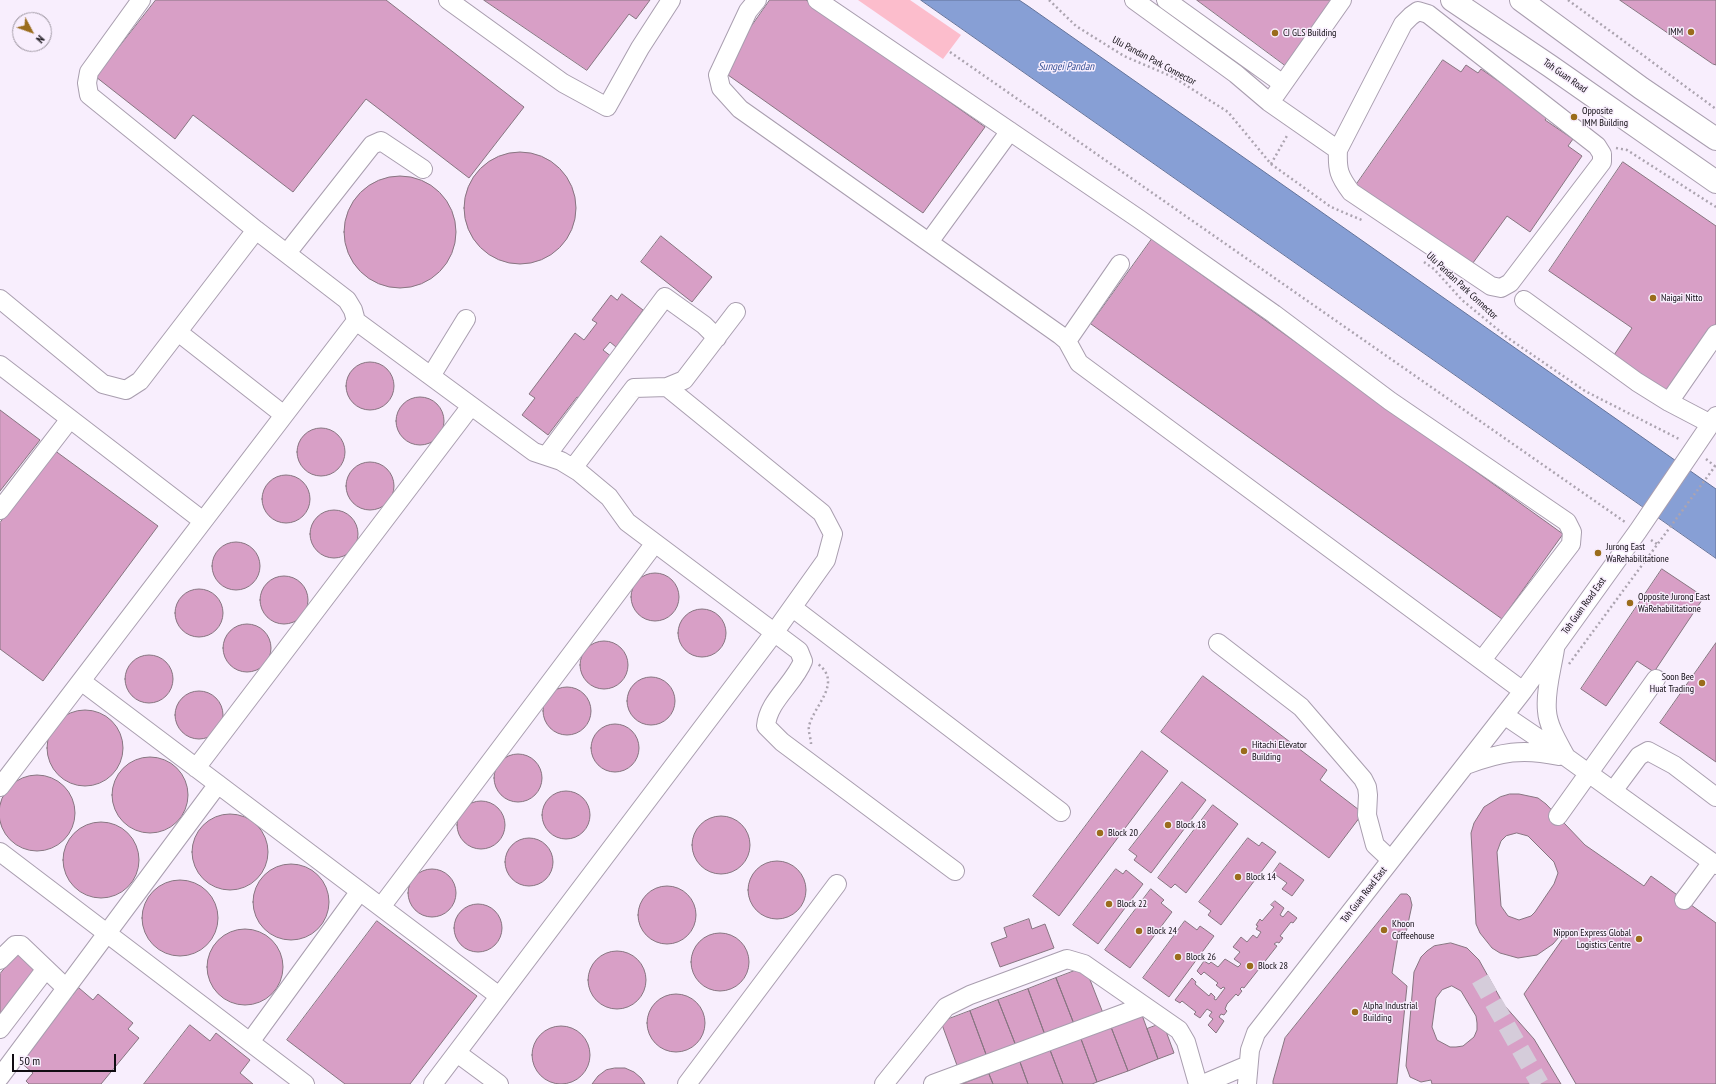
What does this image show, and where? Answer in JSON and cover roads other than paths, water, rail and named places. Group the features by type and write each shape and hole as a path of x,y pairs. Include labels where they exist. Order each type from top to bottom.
{"main road":[{"name":"Toh Guan Road","path":"1452,0 1550,66 1716,182"},
{"path":"1521,0 1641,88 1716,139"}],"street":[{"path":"141,0 89,72 87,84 89,95 256,230 346,300 353,310 356,321 534,452 547,455 573,468 609,497 627,522 798,651 803,661 799,670 767,715 766,726 782,742 814,767 955,871"},
{"path":"448,0 563,83 607,107 640,48 671,0"},
{"path":"757,0 748,11 718,75 721,88 740,109 1067,341 1079,363 1523,691"},
{"path":"817,0 1139,219 1274,314 1390,401 1567,522 1572,532 1571,544 1482,660"},
{"path":"1134,0 1236,74 1269,102 1338,150"},
{"path":"1166,0 1283,84"},
{"path":"1269,102 1342,0"},
{"path":"1418,12 1428,14 1597,146 1602,154 1602,162 1510,283 1501,288 1491,286 1351,192 1343,181 1338,168 1338,150 1403,24 1411,16 1418,12"},
{"path":"929,242 1010,131"},
{"path":"287,253 372,145 381,141 423,169"},
{"path":"0,299 103,384 126,390 140,381 256,230"},
{"path":"1067,341 1120,264"},
{"path":"547,455 664,297 704,325 717,338"},
{"path":"1524,300 1637,382 1670,402 1714,420"},
{"path":"573,468 634,388 667,387 684,380 736,312"},
{"path":"431,376 466,319"},
{"path":"0,787 356,321"},
{"path":"178,332 284,414"},
{"path":"1670,402 1716,334"},
{"path":"0,365 203,521"},
{"path":"433,1084 774,633 826,560 833,534 822,513 667,387"},
{"path":"196,768 471,406"},
{"path":"0,510 70,419"},
{"name":"Toh Guan Road East","path":"1247,1084 1250,1050 1256,1033 1523,691 1640,528 1714,420"},
{"path":"381,907 655,543"},
{"path":"792,608 1061,812"},
{"path":"1218,644 1301,707 1363,779 1367,787 1368,795 1367,815 1376,845 1391,860"},
{"path":"1556,644 1546,696 1547,712 1552,729 1566,757"},
{"path":"1558,816 1656,679"},
{"path":"81,681 500,996"},
{"path":"1504,715 1566,757 1714,863 1684,900"},
{"path":"1466,765 1504,753 1523,751 1540,752 1566,757"},
{"path":"1613,791 1639,756 1648,751 1674,765 1716,797"},
{"path":"6,1084 3,1068 66,988 218,784"},
{"path":"0,852 305,1084"},
{"path":"687,1084 837,884"},
{"path":"250,1042 360,891"},
{"path":"0,960 15,945 21,945 45,970 66,988"},
{"path":"884,1084 946,1007 970,995 1067,959 1084,964 1179,1030 1186,1042 1198,1084"},
{"path":"0,1029 45,970"},
{"path":"933,1084 1144,1006"},
{"path":"457,1052 499,1084"},
{"path":"1203,1084 1248,1065"}],"water":[{"name":"Sungei Pandan","path":"921,0 1019,0 1028,6 1716,489 1716,558"}],"tunnel":[{"path":"1480,979 1540,1084"}],"place":[{"name":"IMM","path":"1691,32"},
{"name":"CJ GLS Building","path":"1275,33"},
{"name":"Opposite IMM Building","path":"1574,117"},
{"name":"Naigai Nitto","path":"1653,298"},
{"name":"Jurong East WaRehabilitatione","path":"1598,553"},
{"name":"Opposite Jurong East WaRehabilitatione","path":"1630,603"},
{"name":"Soon Bee Huat Trading","path":"1702,683"},
{"name":"Hitachi Elevator Building","path":"1244,751"},
{"name":"Block 18","path":"1168,825"},
{"name":"Block 20","path":"1100,833"},
{"name":"Block 14","path":"1238,877"},
{"name":"Block 22","path":"1109,904"},
{"name":"Khoon Coffeehouse","path":"1384,930"},
{"name":"Block 24","path":"1139,931"},
{"name":"Nippon Express Global Logistics Centre","path":"1639,939"},
{"name":"Block 26","path":"1178,957"},
{"name":"Block 28","path":"1250,966"},
{"name":"Alpha Industrial Building","path":"1355,1012"}]}
